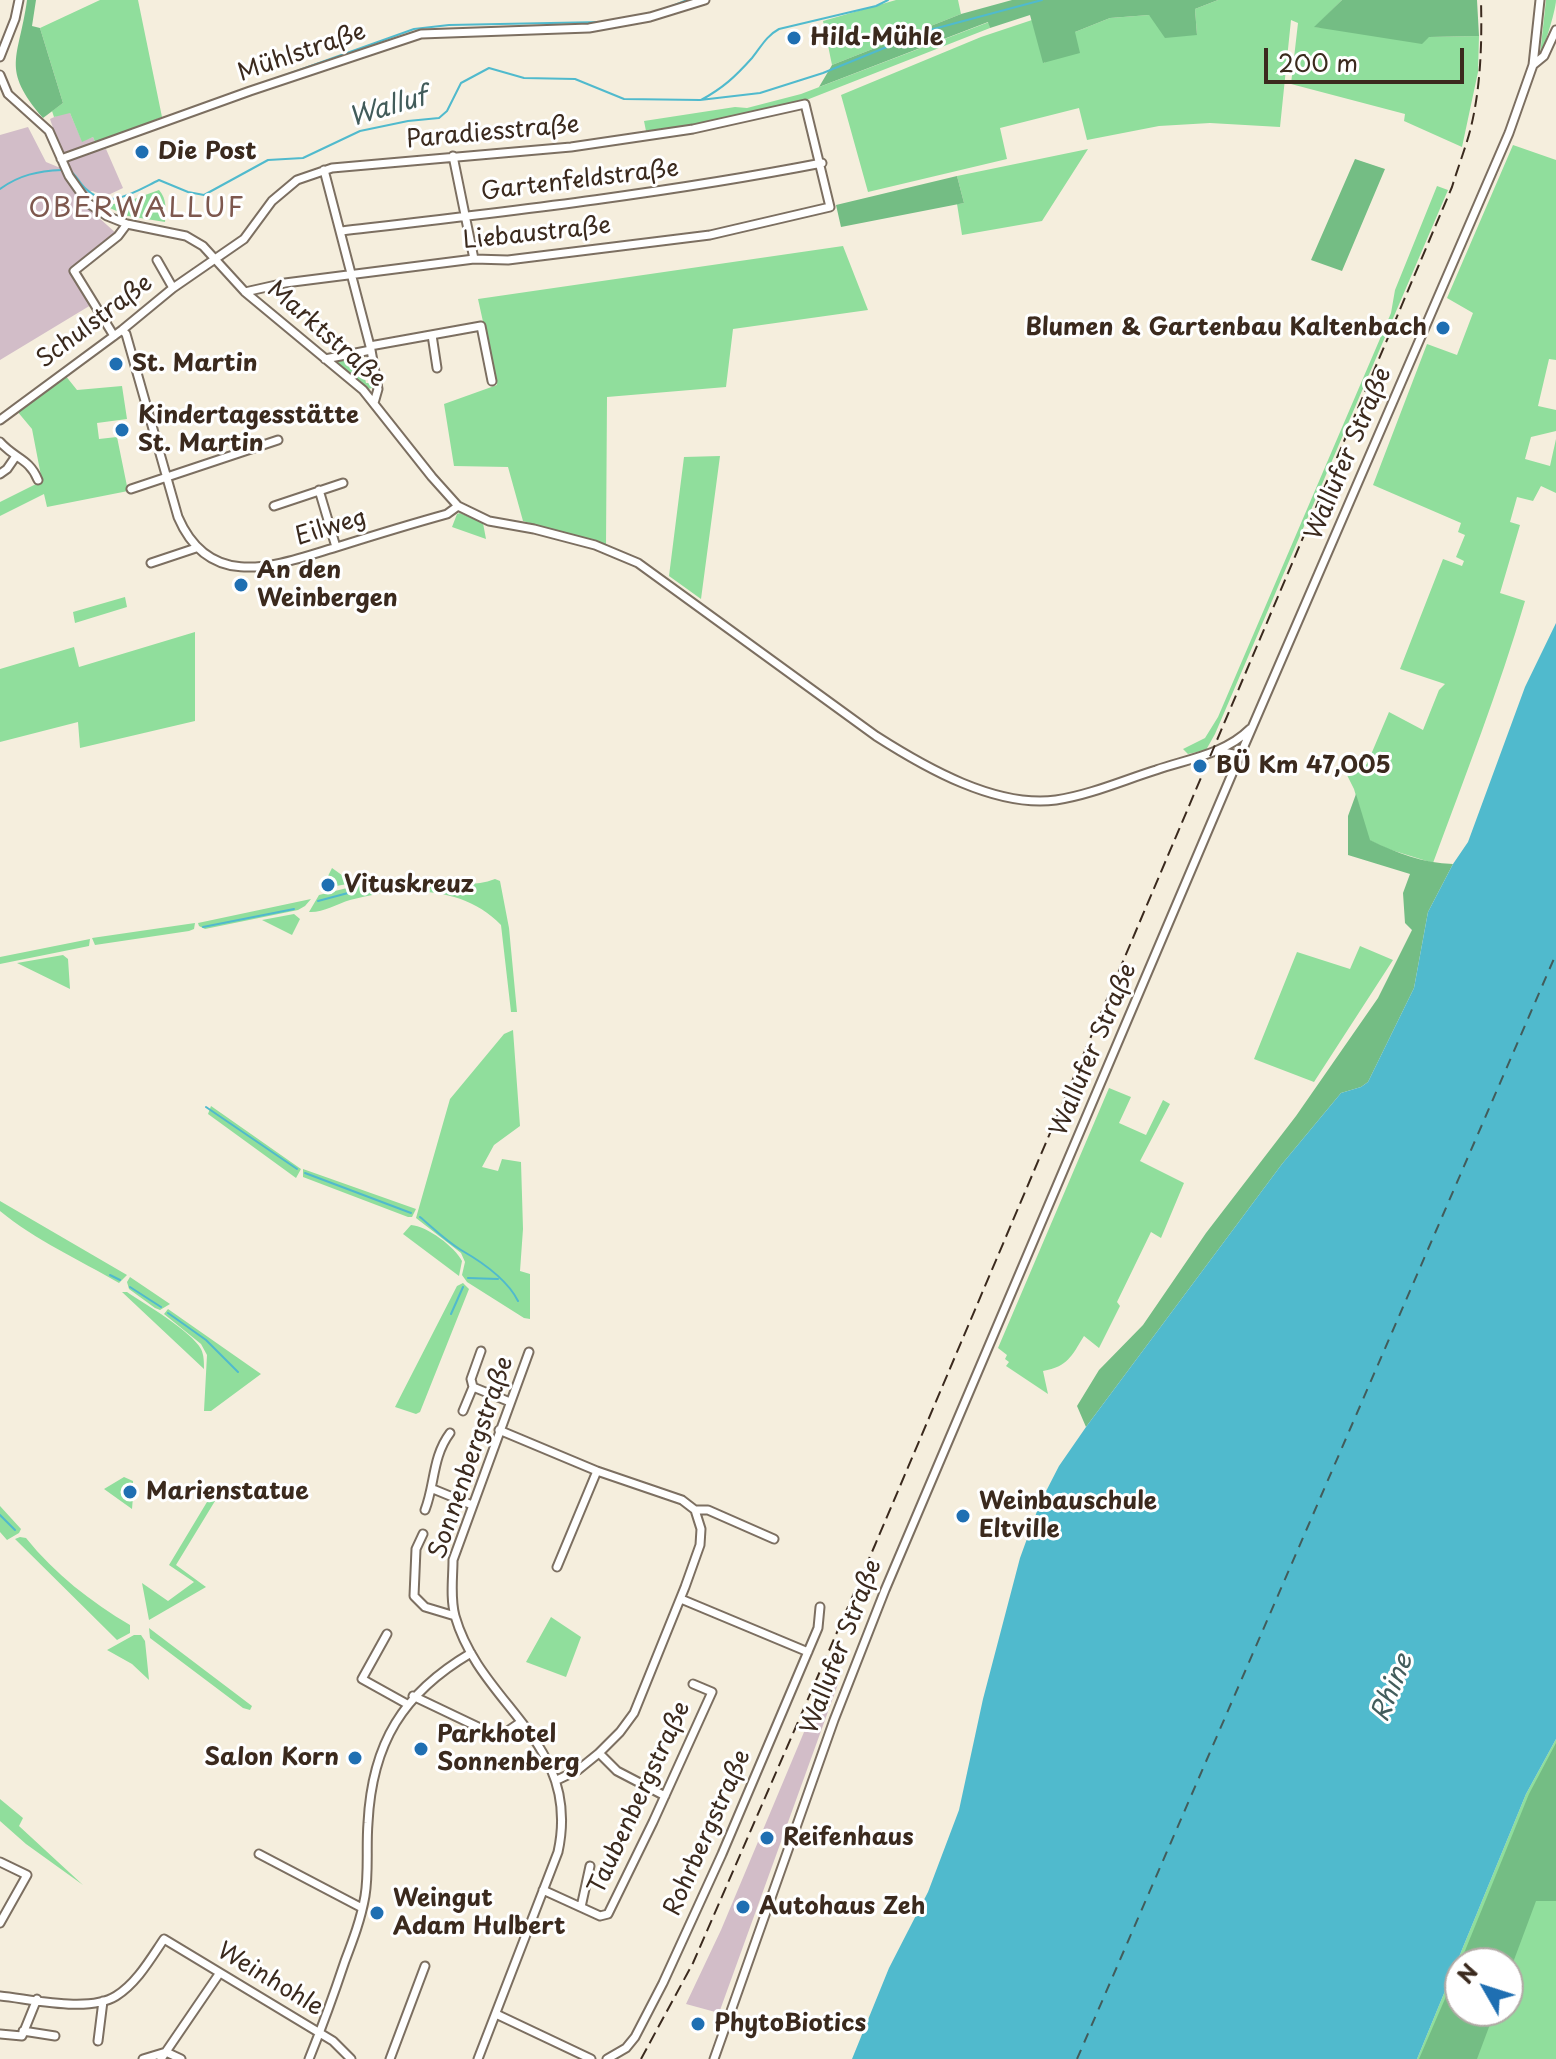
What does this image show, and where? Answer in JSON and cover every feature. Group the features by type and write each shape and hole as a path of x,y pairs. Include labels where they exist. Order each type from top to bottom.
{"street":[{"path":"0,57 19,0"},
{"name":"Mühlstraße","path":"64,166 250,91 421,34 589,28 650,17 705,0"},
{"path":"1533,65 1540,0"},
{"path":"1533,65 1544,56 1556,30"},
{"name":"Wallufer Straße","path":"714,2059 868,1631 1498,157 1533,65"},
{"name":"Marktstraße","path":"0,75 8,94 49,131 64,166 88,203 107,216 127,224 196,240 245,292 363,390 458,506 489,521 534,529 614,551 651,570 887,743 978,791 1032,802 1064,799 1222,751"},
{"name":"Paradiesstraße","path":"217,260 244,239 272,201 289,186 324,170 571,147 693,129 805,104 822,163"},
{"path":"453,156 474,259"},
{"name":"Liebaustraße","path":"245,292 285,283 474,259 508,260 710,235 830,207 822,163"},
{"name":"Gartenfeldstraße","path":"342,231 583,203 822,163"},
{"path":"324,170 371,348 378,389 374,403"},
{"path":"114,336 74,271 118,236 127,224"},
{"path":"157,260 173,288"},
{"name":"Schulstraße","path":"0,420 122,330 173,288 217,260"},
{"path":"325,359 481,326 492,381"},
{"path":"122,330 128,342 165,479 178,517 196,548 151,563"},
{"path":"432,335 437,368"},
{"path":"131,489 278,440"},
{"path":"0,442 29,463 38,480"},
{"path":"0,474 16,456"},
{"path":"274,506 343,483"},
{"path":"319,490 336,547"},
{"name":"Eilweg","path":"196,548 227,564 254,568 271,566 447,514 458,506"},
{"path":"1222,751 1252,727"},
{"path":"1222,751 1240,755"},
{"path":"1222,751 1232,774"},
{"path":"463,1411 473,1387 471,1379 481,1351"},
{"name":"Sonnenbergstraße","path":"478,2059 562,1837 563,1807 557,1780 547,1758 471,1653 455,1616 452,1594 453,1560 529,1352"},
{"path":"473,1387 510,1402"},
{"path":"499,1430 597,1471 671,1495 695,1510 708,1510 774,1539"},
{"path":"425,1510 433,1489 430,1480 450,1433"},
{"path":"557,1567 597,1471"},
{"path":"433,1489 472,1505"},
{"path":"557,1780 578,1770 599,1753 634,1713 700,1545 701,1529 695,1510"},
{"path":"423,1534 416,1549 414,1596 425,1607 455,1616"},
{"path":"681,1599 808,1652"},
{"name":"Rohrbergstraße","path":"607,2059 626,2048 635,2037 663,1983 808,1652 818,1628 820,1607"},
{"path":"387,1634 362,1679 407,1704"},
{"path":"309,2059 362,1908 367,1884 371,1791 379,1760 413,1696 443,1670 471,1653"},
{"name":"Taubenbergstraße","path":"543,1890 600,1916 608,1914 712,1692 693,1684"},
{"path":"413,1696 499,1737 521,1722"},
{"path":"599,1753 617,1771 665,1796"},
{"path":"259,1854 362,1908"},
{"path":"0,1862 27,1875 0,1923"},
{"name":"Taubenbergstraße","path":"581,1907 590,1866"},
{"name":"Weinhohle","path":"103,2001 116,1996 129,1985 164,1939 333,2041 351,2059"},
{"path":"390,2059 425,1966"},
{"path":"163,2055 219,1974"},
{"path":"0,1996 77,2004 103,2001 98,2041"},
{"path":"0,2034 22,2036 37,1999"},
{"path":"496,2014 591,2059"},
{"path":"23,2031 55,2036"},
{"path":"143,2059 163,2055 181,2059"}],"shaded area":[{"path":"70,113 82,141 93,137 99,151 106,149 123,188 106,196 92,191 78,199 117,234 70,270 91,305 0,360 0,135 28,127 46,162 58,167 65,163 50,119"},
{"path":"825,1682 838,1684 719,2013 686,2004 721,1930"}],"green space":[{"path":"27,0 36,0 32,26 40,28 63,103 43,118 21,87 17,74 17,50"},
{"path":"100,0 138,0 162,117 96,144 93,137 82,142 70,113 54,117 52,111 63,103 40,28"},
{"path":"896,0 958,0 961,14 832,65 823,21"},
{"path":"1012,0 1218,0 1195,9 1197,35 1165,38 1149,15 1110,18 1075,32 1080,53 1043,63 1030,15 990,28 988,22 819,87 832,65 961,14"},
{"path":"1218,0 1342,0 1315,27 1429,37 1479,36 1478,72 1462,147 1404,121 1405,114 1291,84 1298,23 1291,20 1280,127 1210,123 1159,126 1087,140 1079,108 1000,128 1007,159 868,192 841,95 981,37 1032,20 1044,63 1075,32 1110,18 1149,15 1197,35 1195,9"},
{"path":"1342,0 1477,0 1479,36 1429,37 1422,44 1314,27"},
{"path":"1546,0 1556,0 1540,55"},
{"path":"989,22 990,28 809,99 646,131 644,121 735,107 747,108 801,94"},
{"path":"1513,145 1556,160 1556,360 1549,359 1538,406 1556,410 1556,431 1531,437 1525,459 1550,466 1556,439 1556,493 1541,486 1533,501 1517,497 1510,522 1520,525 1500,593 1525,601 1493,700 1433,863 1369,840 1347,775 1367,764 1389,712 1423,730 1439,690 1445,684 1400,669 1443,559 1462,566 1464,561 1456,557 1465,535 1458,532 1461,523 1373,485 1427,344 1457,355 1473,313 1447,298"},
{"path":"1088,149 1042,221 962,235 957,204 964,203 957,176"},
{"path":"1355,159 1385,169 1342,271 1311,260"},
{"path":"957,176 964,203 841,227 836,205"},
{"path":"1437,186 1448,190 1215,734 1206,750 1188,754 1183,749 1205,738 1218,717 1391,313 1395,290"},
{"path":"159,190 165,201 165,222 128,216 103,205 123,203"},
{"path":"843,246 868,310 733,329 726,387 607,397 606,545 523,521 508,467 454,466 444,404 497,385 478,299"},
{"path":"362,357 367,363 363,369 366,383 372,383 372,388 368,389 335,361 347,359 350,366 357,364 356,358"},
{"path":"65,375 77,390 122,386 127,419 97,423 99,439 117,437 128,491 47,507 44,494 0,516 0,502 42,481 32,429 17,411"},
{"path":"720,456 701,599 669,576 684,457"},
{"path":"460,513 483,523 486,539 452,527"},
{"path":"125,597 127,607 75,623 73,612"},
{"path":"195,632 195,721 80,748 78,722 0,742 0,669 74,647 79,667"},
{"path":"1356,794 1370,840 1410,856 1453,864 1428,912 1414,988 1368,1082 1341,1093 1282,1164 1086,1427 1077,1406 1099,1370 1143,1325 1206,1233 1296,1116 1378,998 1412,930 1405,923 1403,893 1410,874 1348,855 1348,816"},
{"path":"332,868 353,883 325,888"},
{"path":"396,878 459,884 500,881 509,928 517,1012 511,1012 501,925 469,902 430,892 390,892 309,912 319,895"},
{"path":"311,899 298,910 205,929 198,923"},
{"path":"294,914 300,919 292,935 262,920"},
{"path":"195,923 194,929 189,931 95,945 92,938"},
{"path":"90,939 89,946 0,964 0,957"},
{"path":"1360,946 1393,960 1314,1082 1254,1059 1297,952 1350,969"},
{"path":"63,955 68,959 70,989 17,963"},
{"path":"513,1030 520,1126 494,1145 482,1167 498,1171 502,1159 521,1162 523,1229 520,1271 530,1274 530,1319 467,1282 462,1275 465,1262 461,1253 416,1218 450,1099 504,1034"},
{"path":"1109,1088 1131,1097 1119,1123 1146,1135 1163,1100 1170,1104 1140,1161 1184,1183 1161,1238 1151,1232 1099,1348 1084,1336 1068,1360 1043,1371 1048,1394 1006,1366 1009,1362 1005,1359 1007,1355 998,1348"},
{"path":"211,1106 301,1169 296,1178 208,1114"},
{"path":"303,1169 416,1209 412,1217 408,1217 303,1177"},
{"path":"0,1201 127,1275 119,1283 43,1240 0,1211"},
{"path":"411,1225 432,1233 453,1250 462,1261 459,1276 403,1234"},
{"path":"130,1277 170,1304 160,1310 155,1308 129,1289 127,1282"},
{"path":"463,1283 469,1289 420,1412 416,1414 395,1407 457,1286"},
{"path":"122,1292 127,1292 188,1334 201,1349 204,1369"},
{"path":"168,1309 261,1374 211,1411 204,1411 207,1355 201,1344 164,1314"},
{"path":"124,1477 133,1481 133,1486 125,1491 126,1495 133,1497 132,1509 104,1489"},
{"path":"210,1497 215,1501 176,1565 206,1587 149,1620 142,1583 168,1601 194,1582 169,1565"},
{"path":"0,1506 21,1529 7,1540 0,1532"},
{"path":"26,1538 74,1586 130,1625 130,1633 117,1640 15,1539"},
{"path":"551,1617 581,1637 566,1677 526,1662"},
{"path":"149,1628 252,1706 250,1710 243,1708 150,1638"},
{"path":"134,1635 141,1635 145,1641 149,1680 132,1664 107,1650"},
{"path":"1556,1739 1556,2059 1417,2059 1444,1993 1444,2027 1524,2027 1524,1947 1463,1947 1526,1794"},
{"path":"1556,1743 1556,1901 1536,1901 1519,1947 1467,1947 1529,1794"},
{"path":"0,1799 23,1818 19,1826 83,1885 0,1821"},
{"path":"1444,2001 1444,2027 1489,2027 1477,2059 1419,2059"}],"water":[{"name":"Rhine","path":"1556,623 1556,1739 1526,1794 1463,1947 1444,1947 1444,1993 1417,2059 852,2059 889,1968 928,1892 959,1810 983,1699 1020,1558 1040,1503 1059,1466 1086,1427 1282,1164 1341,1093 1368,1082 1414,988 1428,912 1468,842 1525,687"}],"waterway":[{"path":"631,17 660,11 687,0"},
{"name":"Walluf","path":"701,100 734,76 767,38 779,29 876,6 888,0"},
{"name":"Walluf","path":"69,170 86,189 103,198 122,197 159,180 204,195 268,160 303,158 360,131 439,118 447,111 461,83 489,68 524,78 575,79 624,99 700,100 760,93 823,73 926,31 1042,0"},
{"path":"171,116 414,29 449,25 601,22"},
{"name":"Walluf","path":"0,189 29,175 62,170"},
{"path":"318,901 348,893"},
{"path":"203,927 294,909"},
{"path":"206,1107 297,1169"},
{"path":"305,1173 411,1213"},
{"path":"420,1217 450,1243 493,1272 518,1301"},
{"path":"110,1275 120,1280"},
{"path":"468,1278 498,1279"},
{"path":"130,1287 161,1307"},
{"path":"451,1314 463,1287"},
{"path":"168,1313 206,1340 238,1372"},
{"path":"0,1515 15,1530"}],"ferry route":[{"path":"1077,2059 1556,954"}],"railway":[{"path":"641,2059 693,1963 875,1545 1452,187 1469,134 1477,95 1481,0"}],"place":[{"name":"Hild-Mühle","path":"794,38"},
{"name":"Die Post","path":"142,152"},
{"name":"Blumen & Gartenbau Kaltenbach","path":"1443,328"},
{"name":"St. Martin","path":"116,364"},
{"name":"Kindertagesstätte St. Martin","path":"122,430"},
{"name":"An den Weinbergen","path":"241,585"},
{"name":"BÜ Km 47,005","path":"1200,766"},
{"name":"Vituskreuz","path":"328,885"},
{"name":"Marienstatue","path":"130,1492"},
{"name":"Weinbauschule Eltville","path":"963,1516"},
{"name":"Parkhotel Sonnenberg","path":"421,1749"},
{"name":"Salon Korn","path":"355,1758"},
{"name":"Reifenhaus","path":"767,1838"},
{"name":"Autohaus Zeh","path":"743,1907"},
{"name":"Weingut Adam Hulbert","path":"377,1913"},
{"name":"PhytoBiotics","path":"698,2024"}],"district":[{"name":"OBERWALLUF","path":"137,209"}]}
